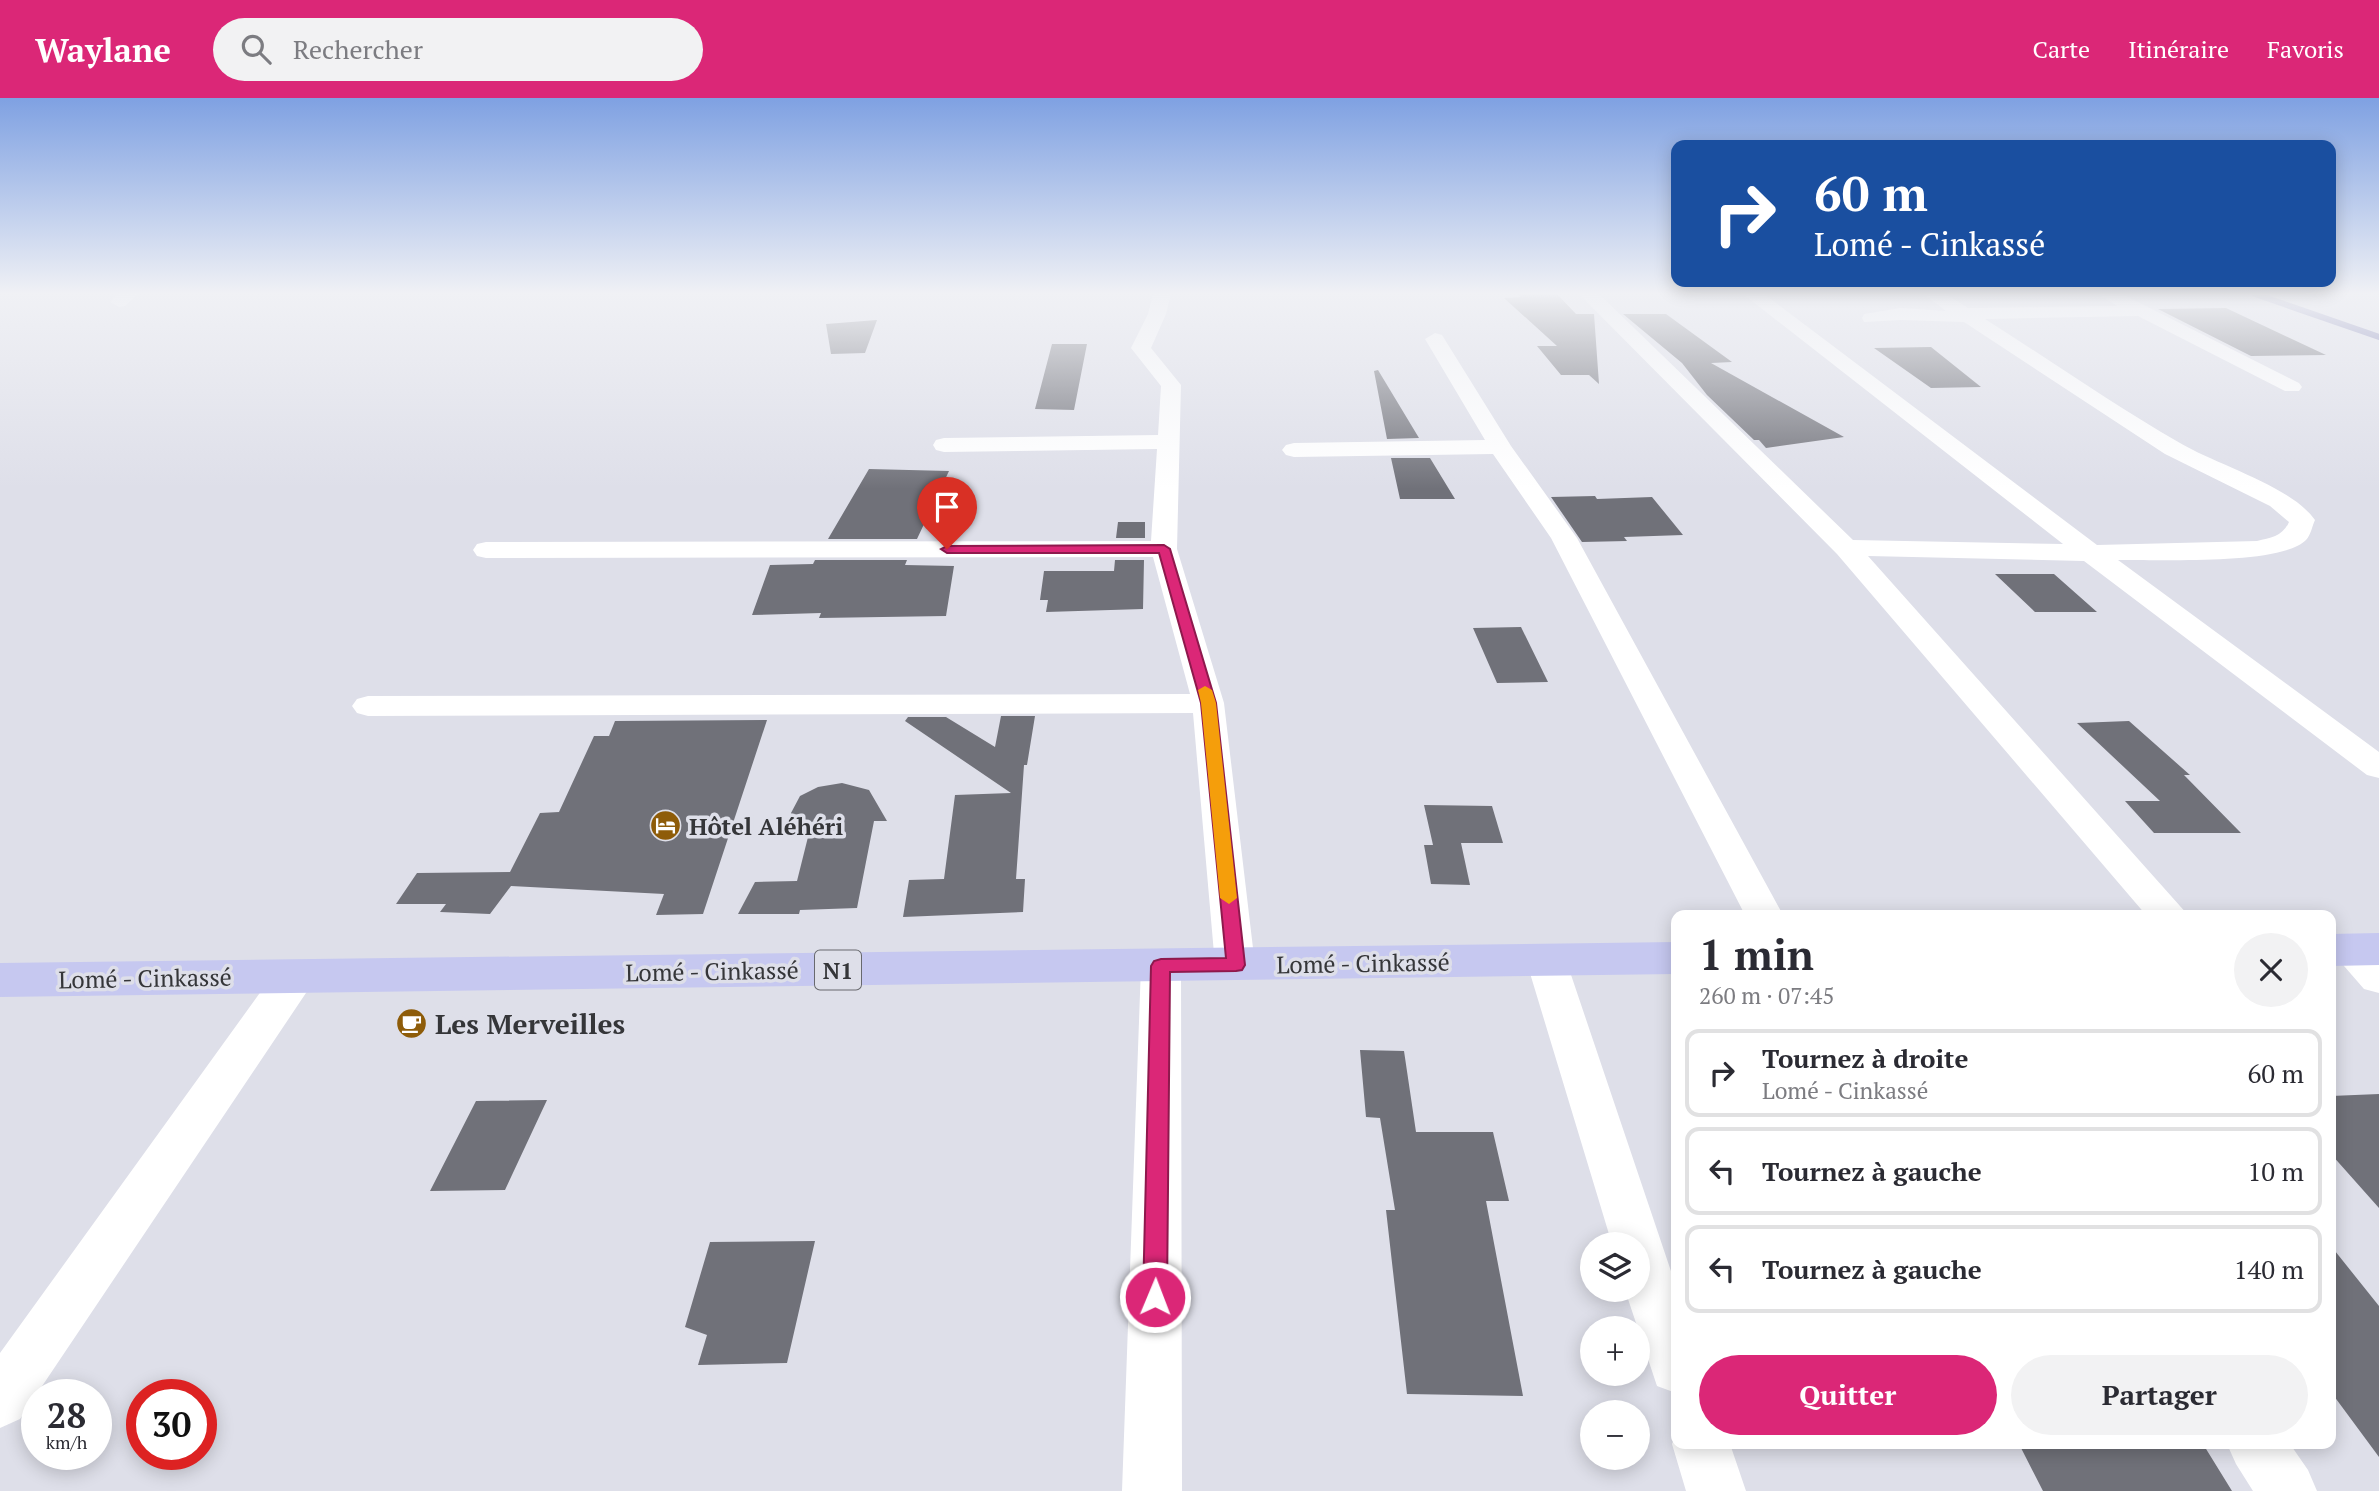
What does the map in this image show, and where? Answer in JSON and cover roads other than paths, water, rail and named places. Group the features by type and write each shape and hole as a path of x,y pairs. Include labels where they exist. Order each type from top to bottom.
{"highway":[{"name":"Lomé - Cinkassé","path":"0,980 1671,958"}],"street":[{"path":"1149,359 1171,385 1164,549 1208,703 1236,965"},
{"path":"1447,359 1500,447 1564,538 1761,910"},
{"path":"1654,359 1846,548 2164,910"},
{"path":"1837,359 2379,768"},
{"path":"1846,548 2091,553 2257,549 2281,544 2296,535 2302,520 2279,501 2173,449 2039,359"},
{"path":"2237,359 2292,387"},
{"path":"944,445 1170,442"},
{"path":"1294,450 1500,447"},
{"path":"486,550 1164,549"},
{"path":"368,706 1208,703"},
{"path":"1546,960 1633,1232"},
{"path":"1152,1491 1161,966"},
{"path":"0,1400 295,976"},
{"path":"1650,1284 1671,1351"},
{"path":"1703,1449 1716,1491"},
{"path":"2259,1449 2287,1491"}],"place":[{"name":"Hôtel Aléhéri","path":"666,826"},
{"name":"Les Merveilles","path":"412,1023"}]}
